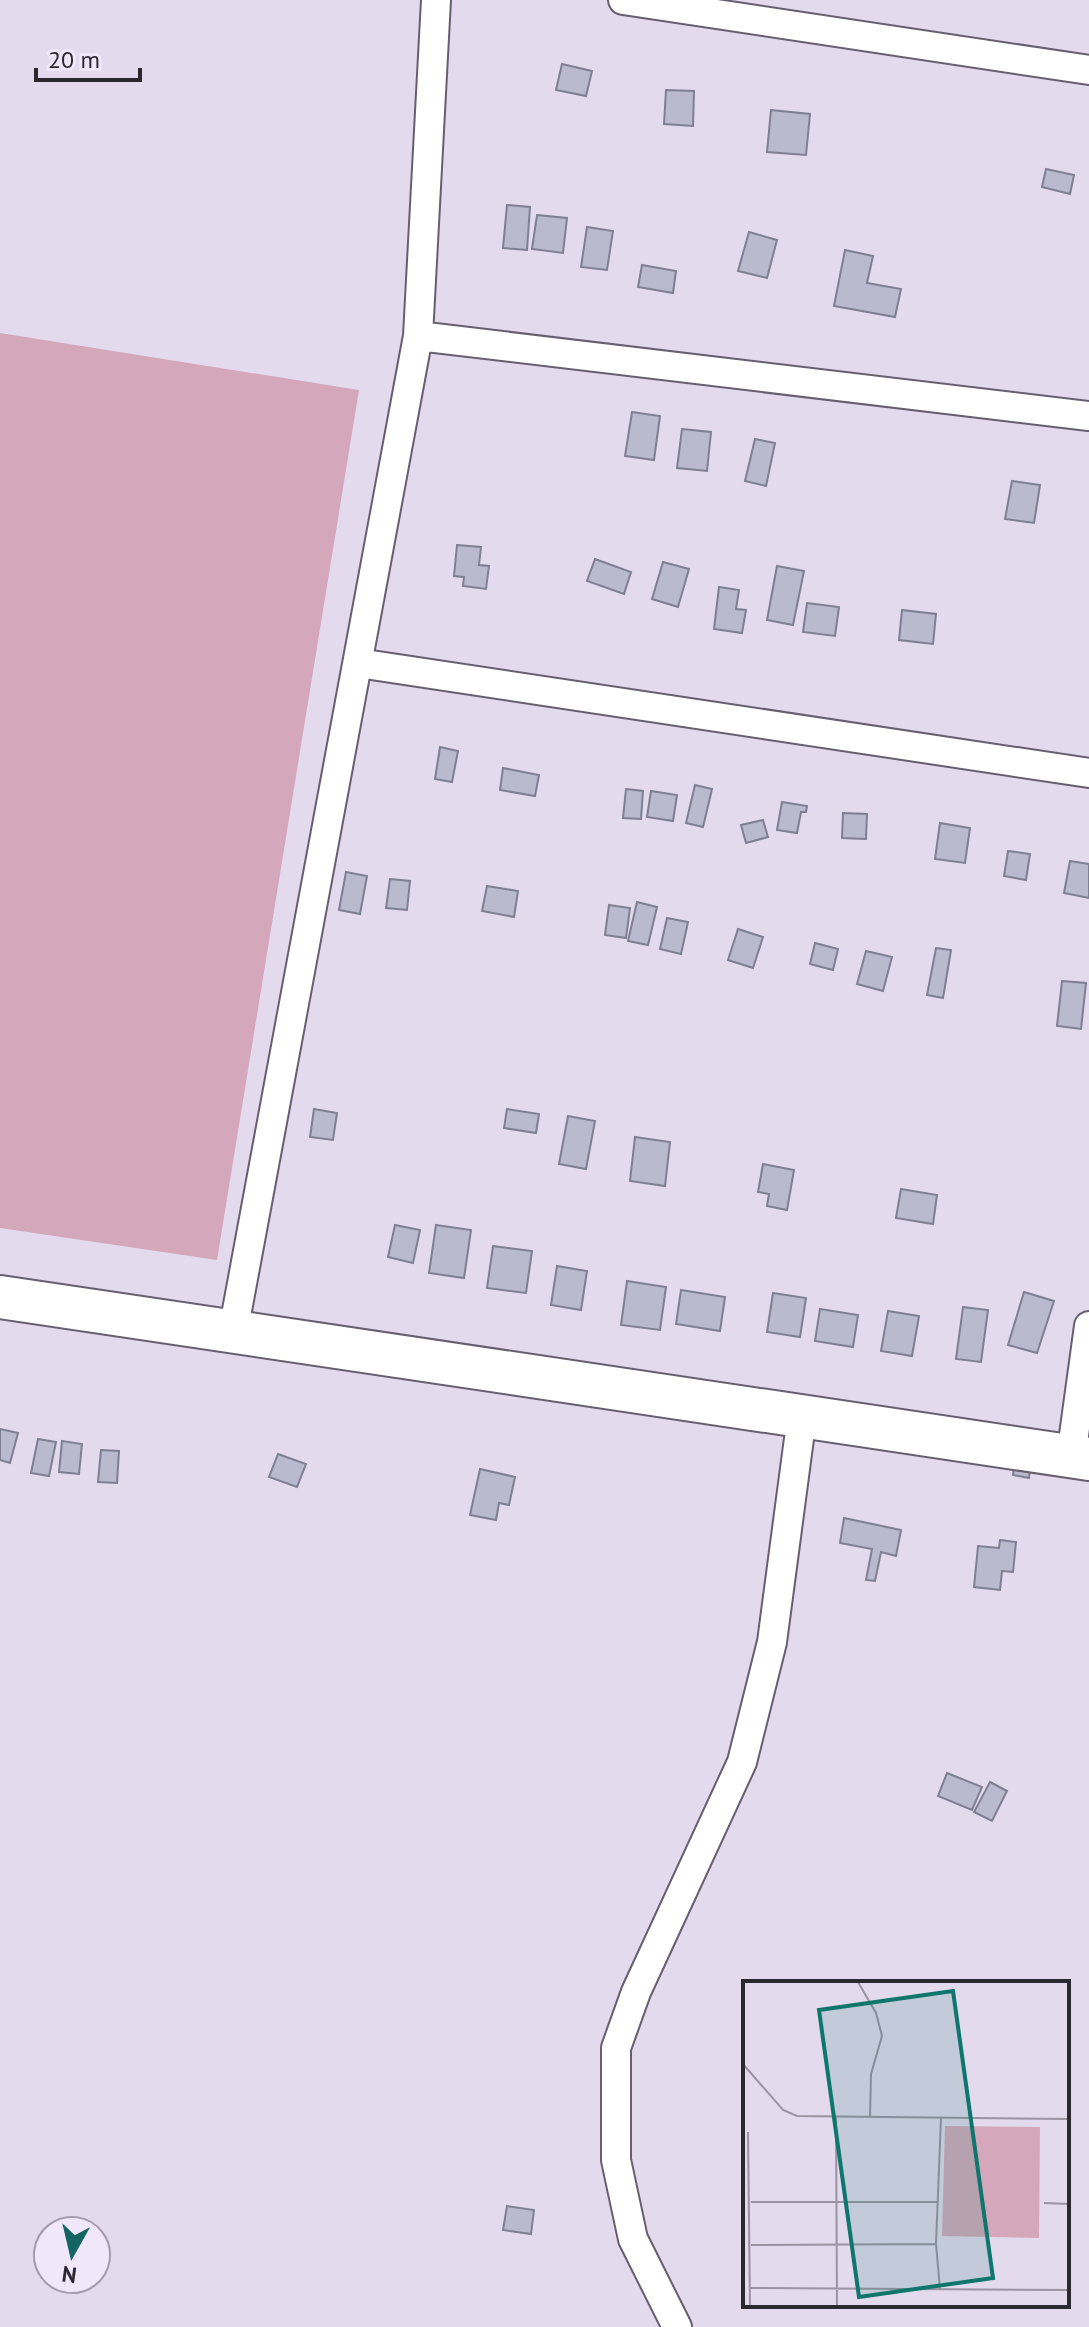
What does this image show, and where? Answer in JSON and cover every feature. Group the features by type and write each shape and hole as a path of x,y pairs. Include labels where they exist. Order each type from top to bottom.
{"main road":[{"path":"0,1297 1080,1458"}],"street":[{"path":"233,1332 418,336 436,0"},
{"path":"623,0 1089,70"},
{"path":"418,336 1089,416"},
{"path":"358,663 1089,773"},
{"path":"1080,1458 1089,1326"},
{"path":"677,2327 633,2239 618,2173 616,2048 636,1992 742,1762 772,1642 802,1416"}],"shaded area":[{"path":"0,333 359,390 217,1260 0,1228"}],"building":[{"path":"562,64 592,71 586,96 556,90"},
{"path":"666,90 694,91 693,126 664,124"},
{"path":"771,110 810,114 806,155 767,152"},
{"path":"1046,169 1074,175 1070,194 1042,187"},
{"path":"507,205 530,207 527,250 503,248"},
{"path":"537,215 567,218 563,253 532,249"},
{"path":"587,227 613,231 607,270 581,267"},
{"path":"749,232 777,240 767,278 738,271"},
{"path":"845,250 873,256 867,283 901,289 895,317 834,306"},
{"path":"642,265 676,271 673,293 638,287"},
{"path":"632,412 660,416 654,460 625,456"},
{"path":"682,429 711,432 707,471 677,468"},
{"path":"755,439 775,443 766,486 745,481"},
{"path":"1012,481 1040,485 1034,523 1005,519"},
{"path":"457,545 481,547 479,565 489,566 486,589 463,586 464,577 454,576"},
{"path":"595,559 631,572 624,594 587,581"},
{"path":"663,562 689,569 678,607 652,599"},
{"path":"777,566 804,571 793,625 767,620"},
{"path":"719,587 739,590 736,609 746,610 742,633 714,629"},
{"path":"807,603 839,607 835,636 803,632"},
{"path":"902,610 936,614 933,644 899,640"},
{"path":"440,747 458,751 452,782 435,779"},
{"path":"503,768 539,775 535,796 500,790"},
{"path":"695,785 712,789 703,827 686,823"},
{"path":"626,789 643,791 641,819 623,818"},
{"path":"651,791 677,795 673,821 647,817"},
{"path":"782,802 807,806 806,812 801,812 797,833 777,830"},
{"path":"843,813 867,814 866,839 842,838"},
{"path":"763,820 768,837 746,843 741,825"},
{"path":"940,823 970,828 965,863 935,859"},
{"path":"1008,851 1030,854 1026,880 1004,876"},
{"path":"1070,861 1089,864 1089,898 1064,893"},
{"path":"346,872 367,876 360,914 339,910"},
{"path":"390,879 410,881 407,910 386,908"},
{"path":"487,886 518,891 514,917 482,911"},
{"path":"637,902 657,907 648,945 628,941"},
{"path":"609,905 630,908 626,938 605,935"},
{"path":"667,918 688,922 681,954 660,949"},
{"path":"738,929 763,937 753,968 728,960"},
{"path":"815,943 838,949 833,970 810,964"},
{"path":"936,948 951,950 943,998 927,995"},
{"path":"866,951 892,957 883,991 857,984"},
{"path":"1062,981 1086,983 1081,1029 1057,1026"},
{"path":"314,1109 337,1113 333,1140 310,1137"},
{"path":"507,1109 539,1114 536,1133 504,1128"},
{"path":"568,1116 595,1121 586,1169 559,1164"},
{"path":"635,1137 670,1142 665,1186 630,1181"},
{"path":"763,1164 794,1170 787,1210 767,1206 769,1194 758,1192"},
{"path":"901,1189 937,1195 933,1224 896,1218"},
{"path":"395,1225 420,1230 413,1263 388,1257"},
{"path":"436,1225 471,1230 464,1278 429,1273"},
{"path":"493,1246 532,1251 526,1293 487,1288"},
{"path":"557,1266 587,1271 581,1310 551,1305"},
{"path":"627,1281 666,1287 660,1330 621,1325"},
{"path":"681,1290 725,1297 720,1331 676,1324"},
{"path":"1024,1292 1054,1301 1037,1353 1008,1345"},
{"path":"773,1293 806,1298 800,1337 767,1332"},
{"path":"963,1307 988,1310 981,1362 956,1359"},
{"path":"820,1309 858,1315 853,1347 815,1341"},
{"path":"888,1311 919,1316 912,1356 881,1351"},
{"path":"0,1429 18,1433 10,1463 0,1460"},
{"path":"38,1439 56,1442 49,1476 31,1473"},
{"path":"62,1441 82,1444 79,1474 59,1472"},
{"path":"101,1450 119,1451 117,1483 98,1482"},
{"path":"278,1454 306,1464 297,1487 269,1477"},
{"path":"1014,1466 1030,1468 1029,1478 1013,1475"},
{"path":"480,1469 515,1477 509,1505 499,1503 496,1520 470,1515"},
{"path":"844,1518 901,1530 896,1556 881,1552 875,1581 866,1580 872,1549 840,1543"},
{"path":"1000,1540 1016,1542 1013,1572 1002,1571 1000,1590 974,1587 978,1546 999,1548"},
{"path":"947,1773 982,1787 972,1810 938,1796"},
{"path":"990,1782 1007,1791 992,1821 974,1812"},
{"path":"507,2206 534,2210 531,2234 503,2230"}]}
